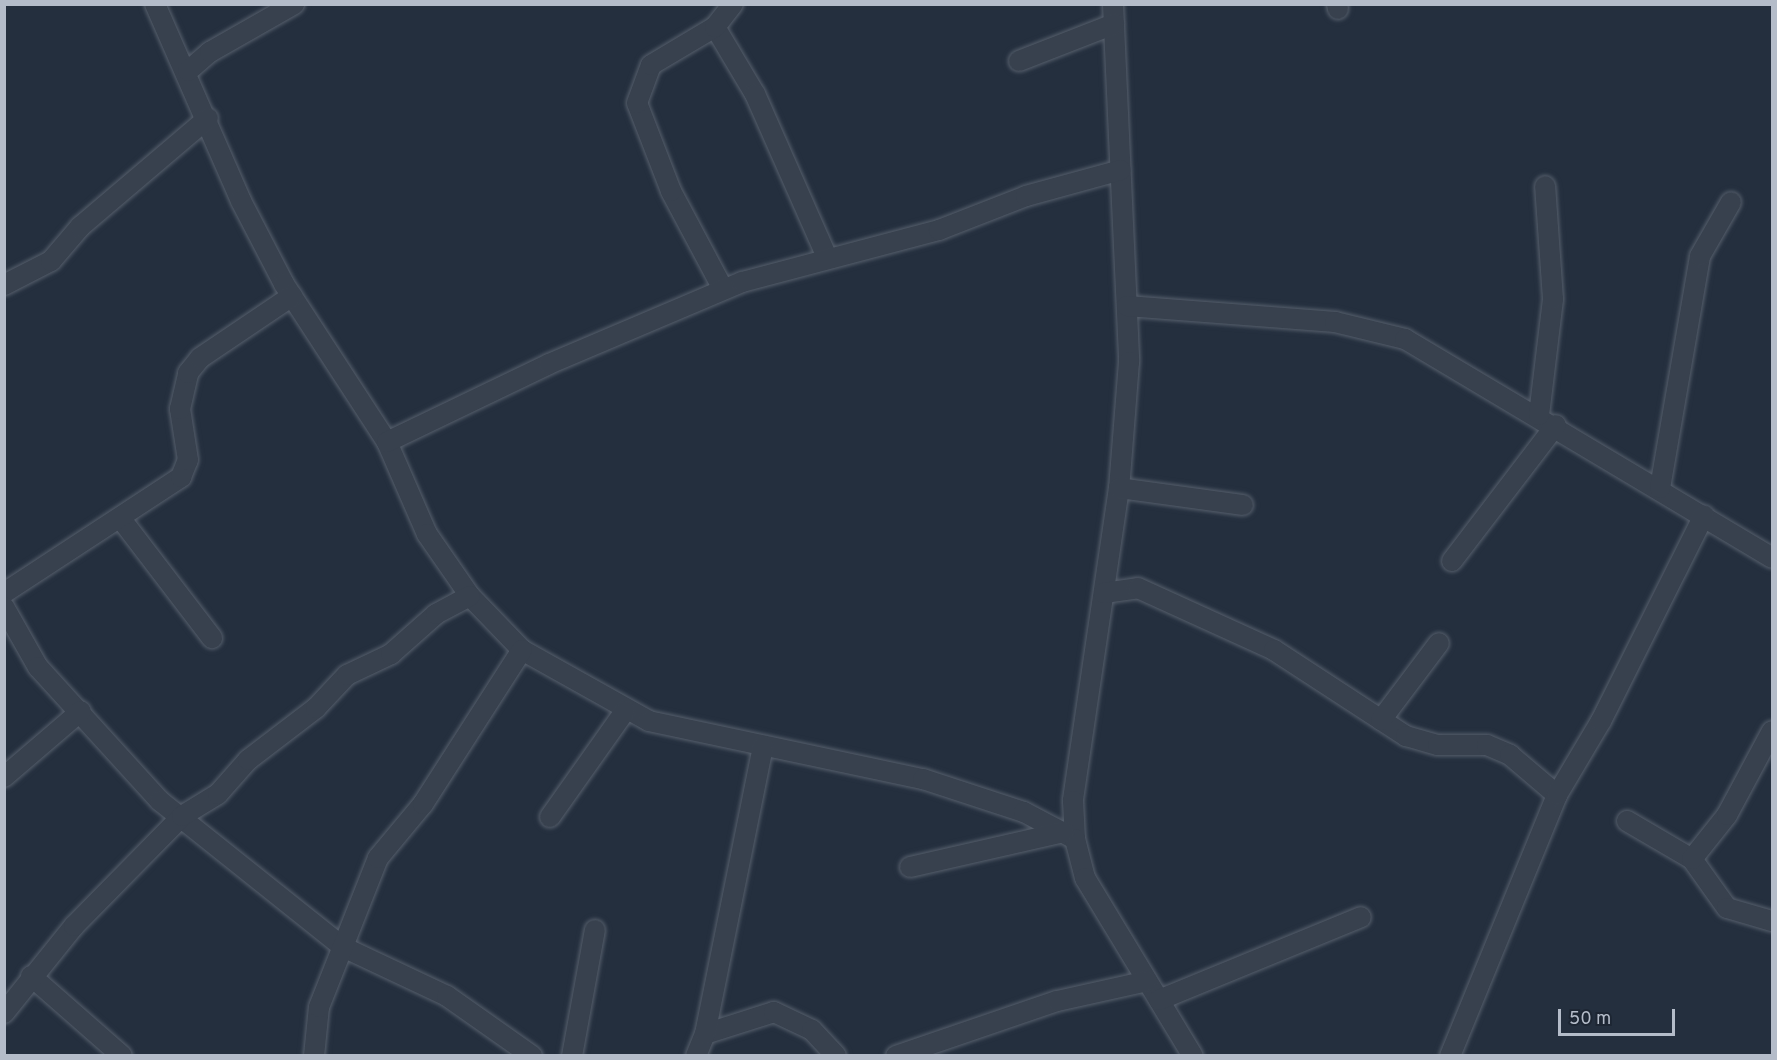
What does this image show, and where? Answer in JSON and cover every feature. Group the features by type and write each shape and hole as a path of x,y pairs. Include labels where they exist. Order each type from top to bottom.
{"street":[{"path":"155,4 188,71 241,201 292,296 387,442 427,534 470,596 522,650 625,711 763,746 923,779 1024,812 1069,836"},
{"path":"188,71 210,52 294,4"},
{"path":"723,289 670,191 637,103 651,65 716,27 733,4"},
{"path":"1018,61 1114,14 1127,306 1119,488 1069,836 1085,878 1193,1056"},
{"path":"716,27 755,94 826,257"},
{"path":"4,285 51,261 67,239 208,118"},
{"path":"387,442 723,289 826,257 928,233 1026,196 1121,170"},
{"path":"1452,561 1547,420 1553,299 1545,186"},
{"path":"1660,488 1700,256 1731,202"},
{"path":"4,593 121,519 181,477 188,460 180,409 188,373 200,358 292,296"},
{"path":"1127,306 1335,322 1405,339 1547,420 1773,558"},
{"path":"1119,488 1244,505"},
{"path":"1450,1056 1557,795 1601,721 1704,515"},
{"path":"121,519 212,638"},
{"path":"1104,593 1138,588 1157,596 1274,650 1382,720 1422,741 1487,745 1502,752 1557,795"},
{"path":"4,1013 31,976 182,816 219,794 248,760 316,708 347,675 391,654 436,614 470,596"},
{"path":"4,607 38,667 81,711 131,772 182,816 343,947 447,996 532,1056"},
{"path":"1382,720 1439,643"},
{"path":"314,1056 319,1007 378,858 423,804 522,650"},
{"path":"4,777 81,711"},
{"path":"550,817 625,711"},
{"path":"1692,859 1727,815 1773,731"},
{"path":"696,1056 705,1034 763,746"},
{"path":"1627,821 1692,859 1727,908 1773,921"},
{"path":"910,867 1069,836"},
{"path":"1159,1000 1361,917"},
{"path":"572,1056 595,930"},
{"path":"31,976 122,1056"},
{"path":"896,1056 1057,1001 1147,981"},
{"path":"705,1034 774,1012 812,1030 836,1056"}]}
